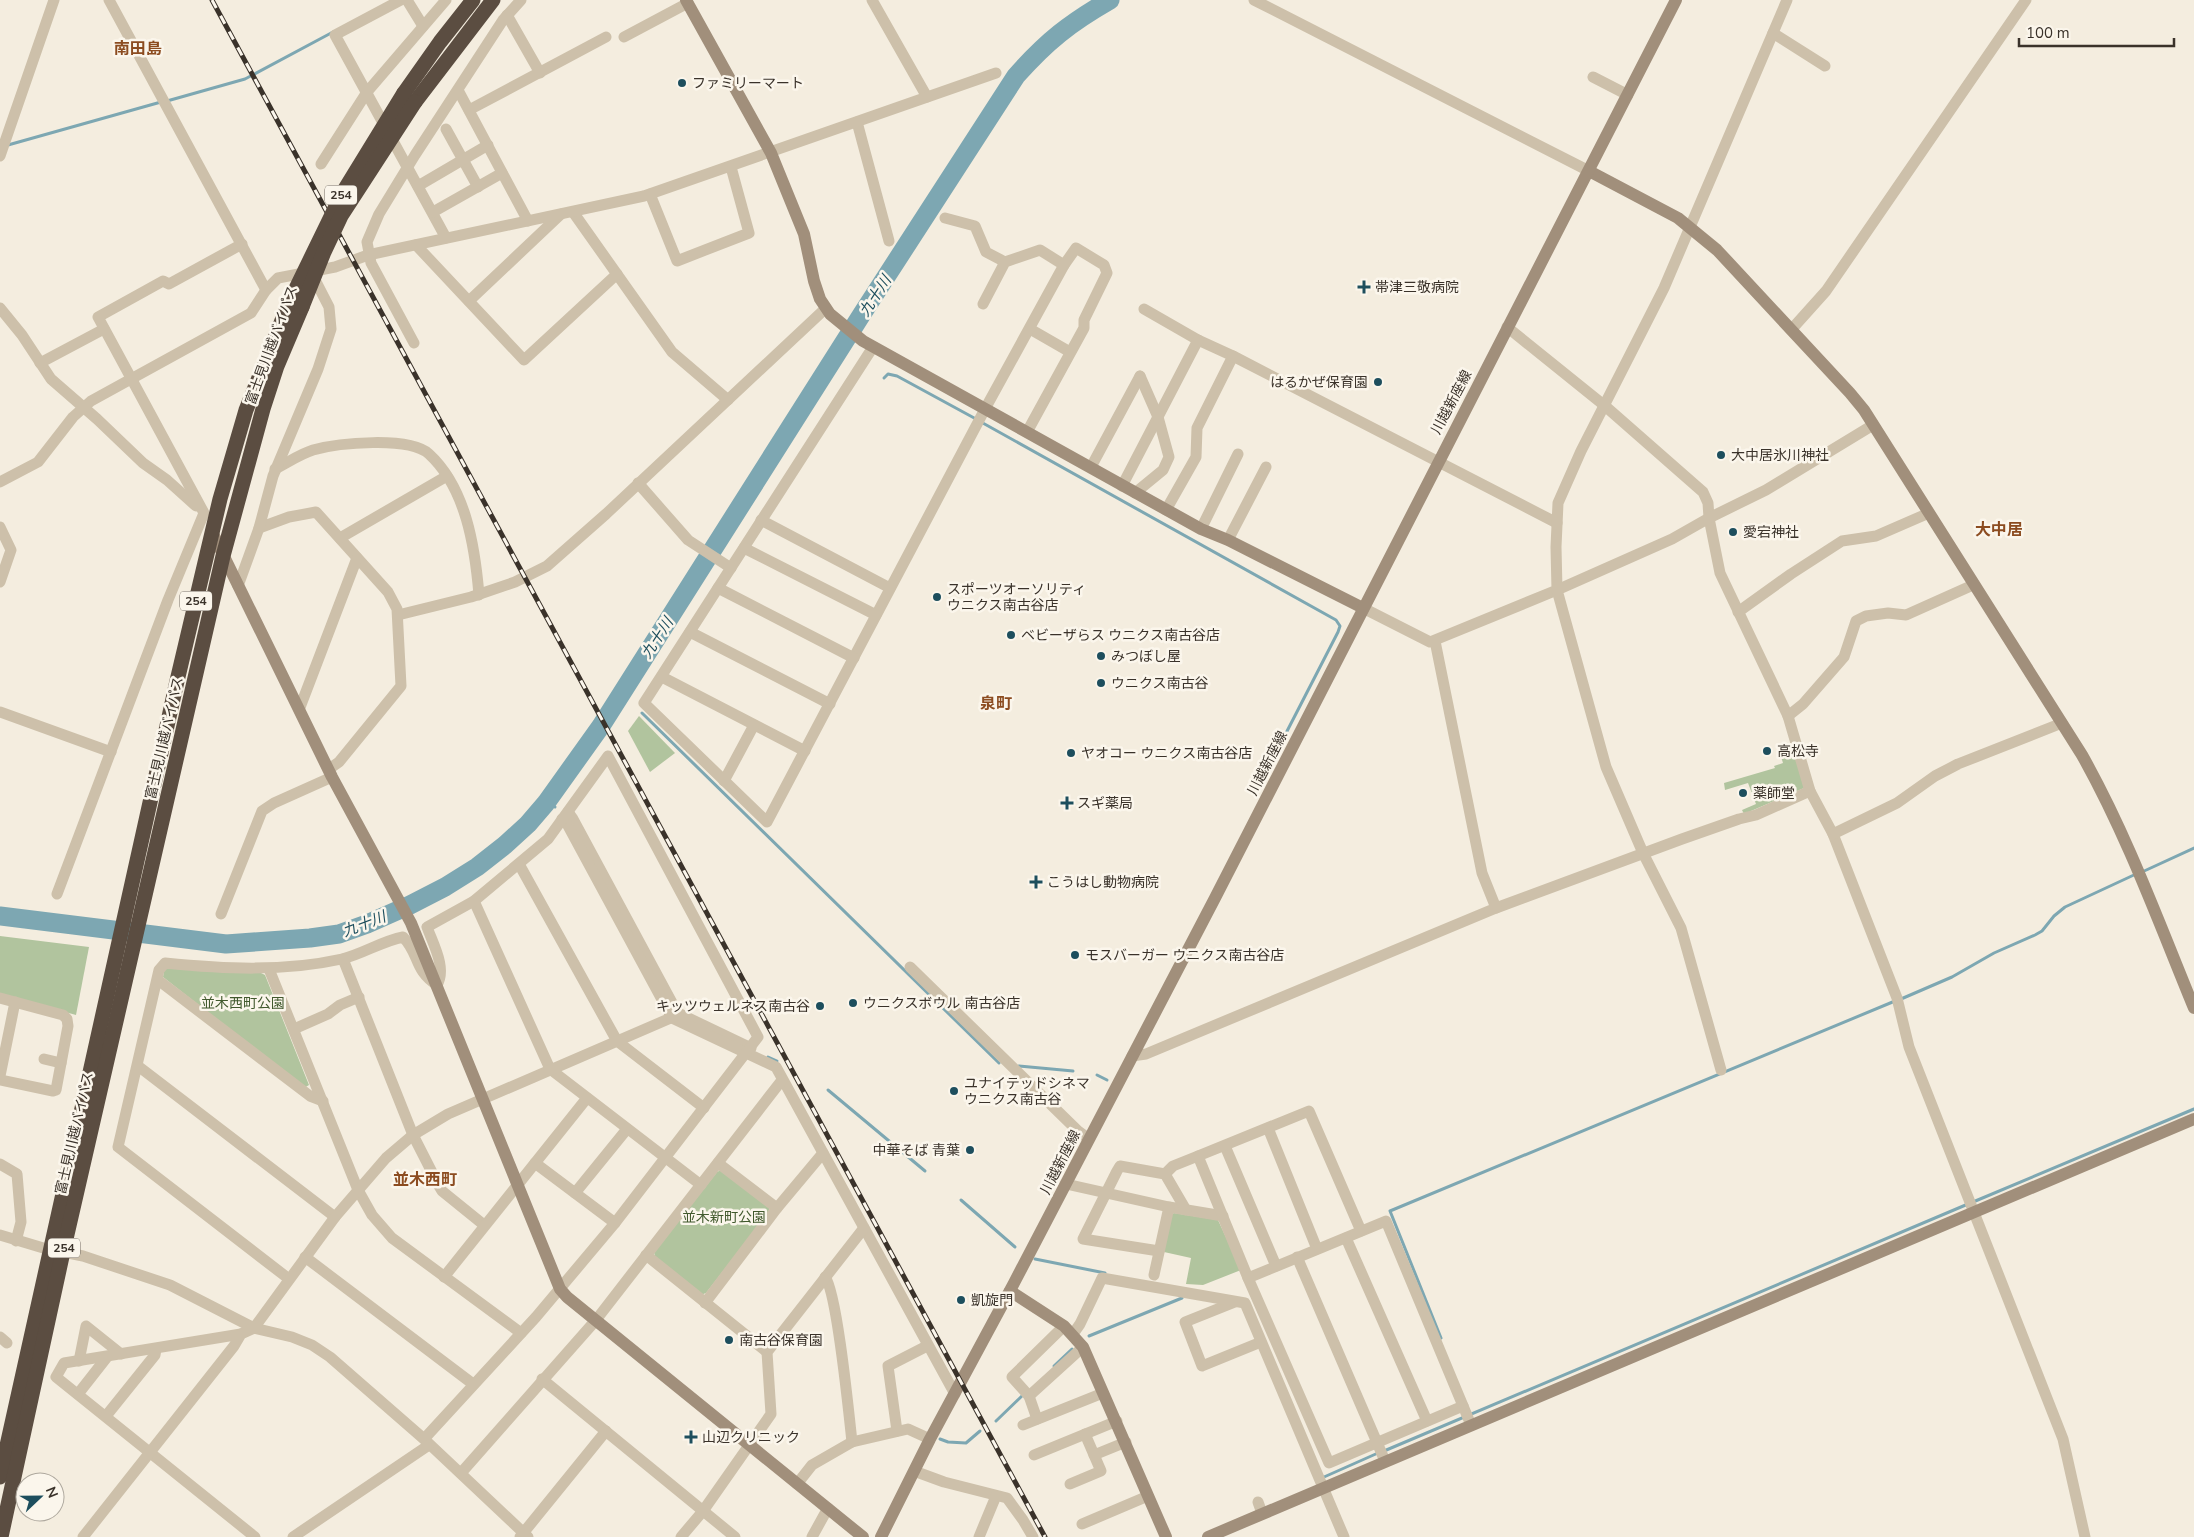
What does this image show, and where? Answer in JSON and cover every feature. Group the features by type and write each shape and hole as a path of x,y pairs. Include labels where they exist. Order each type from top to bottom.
{"highway":[{"name":"富士見川越バイパス","path":"0,1477 57,1251 124,959 177,681 220,499 246,410 295,305 341,216 440,42 473,0"},
{"name":"富士見川越バイパス","path":"410,97 493,0"},
{"name":"富士見川越バイパス","path":"135,907 223,556 263,410 295,305"},
{"name":"富士見川越バイパス","path":"1,1537 57,1251"}],"street":[{"path":"0,156 54,0"},
{"path":"109,0 266,290"},
{"path":"401,0 335,35 446,238"},
{"path":"407,0 423,26"},
{"path":"321,164 367,92 446,0"},
{"path":"414,344 368,255 367,242 379,214 408,167 508,15 521,0"},
{"path":"872,0 927,97"},
{"path":"1254,0 1678,218 1717,250 1850,393 1873,425 2062,723 2082,755 2106,801 2194,1008"},
{"name":"川越新座線","path":"881,1537 930,1439 1066,1184 1676,0"},
{"path":"1722,1070 1681,928 1642,854 1606,767 1557,590 1558,503 1581,451 1606,406 1664,288 1787,0"},
{"path":"624,37 687,2 771,153 804,234 814,281 826,308 839,322 868,344 1200,529 1228,540 1426,641 1435,641 1660,545 1766,490 1873,425"},
{"path":"1791,330 1826,291 2021,2"},
{"path":"508,15 540,73"},
{"path":"1772,33 1824,66"},
{"path":"469,110 606,36"},
{"path":"0,482 38,462 90,401 251,313 266,290 278,278 310,270 335,267 368,255 416,244 528,222 650,194 996,73"},
{"path":"1593,77 1628,95"},
{"path":"458,90 528,222"},
{"path":"858,122 889,241"},
{"path":"446,129 478,187"},
{"path":"418,186 488,145"},
{"path":"650,194 677,261 749,233 731,166"},
{"path":"433,212 502,173"},
{"path":"573,212 653,328 672,352 728,400"},
{"path":"469,301 561,214"},
{"path":"945,218 975,226 986,252 1005,262"},
{"path":"242,244 169,284 163,281 98,317 204,513 223,556 330,773 411,923 560,1288 596,1320 863,1537"},
{"path":"416,244 524,360 617,274"},
{"path":"868,344 744,548 726,564 718,588 644,703 767,822 985,409 1064,265 1076,248 1104,265 1107,273 1084,320 1084,328 1027,432"},
{"path":"983,304 1005,262 1040,250 1064,265"},
{"path":"238,586 259,528 275,469 318,369 331,329 329,308 310,270"},
{"path":"0,308 22,335 51,379 143,463 167,480 204,513"},
{"path":"398,615 479,595 515,582 547,566 826,308"},
{"path":"1144,310 1198,340 1233,356 1557,523"},
{"path":"1507,327 1606,406 1696,485 1708,503 1709,518 1720,572 1788,716 1810,791 1832,834 1897,998 1909,1047 2063,1439 2085,1537"},
{"path":"40,363 104,329"},
{"path":"1030,329 1070,352"},
{"path":"1122,486 1198,340"},
{"path":"1166,510 1196,457 1196,428 1233,356"},
{"path":"1091,467 1140,376 1158,417 1169,457 1163,470 1135,493"},
{"path":"275,469 312,451 350,443 399,443 428,452 447,476 458,495 476,560 479,595"},
{"path":"1200,529 1238,454"},
{"path":"1228,540 1266,467"},
{"path":"340,538 447,476"},
{"path":"638,483 688,540 726,564"},
{"path":"221,914 262,811 330,773 401,686 397,609 388,592 340,538 316,512 289,517 259,528"},
{"path":"58,894 204,513"},
{"path":"1738,612 1790,574 1842,541 1876,536 1929,513"},
{"path":"761,520 890,588"},
{"path":"0,528 12,550 0,582"},
{"path":"744,548 876,615"},
{"path":"299,710 357,558"},
{"path":"1788,716 1803,704 1844,657 1856,621 1866,616 1888,613 1906,615 1973,585"},
{"path":"718,588 854,658"},
{"path":"690,632 830,704"},
{"path":"1435,641 1482,872 1496,908"},
{"path":"662,677 805,751"},
{"path":"0,712 111,752"},
{"path":"1832,834 1897,803 1935,776 1958,764 2062,723"},
{"path":"724,781 754,725"},
{"path":"293,1537 427,1442 473,1384 521,1334 614,1223 757,1040 757,1033 608,756 548,839 474,901 427,927 441,968 441,978 437,985"},
{"path":"1132,1056 1146,1054 1496,908 1739,818 1756,815 1810,791"},
{"path":"565,816 567,824 623,919 676,1016 748,1051 776,1067 927,1346 955,1394"},
{"path":"519,864 617,1041 704,1108"},
{"path":"474,901 550,1069 700,1185"},
{"path":"289,1279 118,1147 160,970 165,963 229,969 269,969 343,959 403,937 408,942 422,973 437,985"},
{"path":"343,959 413,1135 442,1191 484,1226"},
{"path":"910,968 1078,1131 1089,1139"},
{"path":"269,969 358,1190 372,1215 386,1232 521,1334"},
{"path":"158,980 310,1096 323,1101"},
{"path":"294,1029 328,1014 340,1005 359,997"},
{"path":"0,998 63,1015 67,1019 68,1026 56,1090 53,1091 0,1080"},
{"path":"0,1076 15,1002"},
{"path":"255,1537 56,1376 64,1363 242,1334 254,1328 335,1217 386,1158 413,1135 448,1114 676,1016"},
{"path":"44,1059 61,1063"},
{"path":"138,1066 335,1217"},
{"path":"461,1473 596,1320 782,1080"},
{"path":"444,1277 587,1098"},
{"path":"1164,1174 1173,1166 1309,1111 1361,1231"},
{"path":"1208,1537 1260,1508 1323,1488 2194,1119"},
{"path":"1268,1128 1317,1249"},
{"path":"575,1193 627,1129"},
{"path":"1225,1146 1276,1266"},
{"path":"705,1303 777,1208 823,1153"},
{"path":"1198,1156 1248,1278 1329,1463 1463,1406"},
{"path":"535,1163 614,1223"},
{"path":"718,1163 777,1208"},
{"path":"0,1164 17,1174 21,1222 16,1241"},
{"path":"1159,1251 1082,1239 1120,1166 1164,1174 1186,1210"},
{"path":"1066,1184 1169,1207 1223,1216"},
{"path":"1154,1275 1169,1207"},
{"path":"1248,1278 1386,1221 1471,1425"},
{"path":"680,1537 703,1511 748,1444 771,1414 767,1352 864,1228"},
{"path":"0,1235 16,1241 83,1256 170,1286 254,1328 292,1337 330,1356 461,1473 523,1536 606,1431"},
{"path":"1346,1238 1426,1421"},
{"path":"646,1255 767,1352"},
{"path":"305,1257 473,1384"},
{"path":"1297,1257 1385,1461"},
{"path":"825,1277 830,1285 852,1442"},
{"path":"1037,1419 1029,1396 1012,1377 1068,1330 1080,1324 1102,1278 1245,1303 1344,1537"},
{"path":"1010,1291 1068,1330 1083,1347 1117,1420 1166,1537"},
{"path":"1236,1301 1184,1322 1202,1366 1261,1342"},
{"path":"79,1361 86,1326 121,1354"},
{"path":"83,1537 242,1334"},
{"path":"897,1431 888,1366 927,1346"},
{"path":"1029,1396 1083,1347"},
{"path":"106,1416 155,1355 156,1349"},
{"path":"78,1394 107,1357"},
{"path":"542,1379 735,1537"},
{"path":"1023,1425 1103,1392"},
{"path":"1034,1455 1117,1420"},
{"path":"798,1484 812,1465 852,1442 908,1428 930,1439"},
{"path":"1070,1484 1101,1471 1085,1434"},
{"path":"1094,1455 1126,1442"},
{"path":"914,1471 944,1482 1007,1498 1023,1520 1032,1537"},
{"path":"979,1537 996,1496"},
{"path":"1082,1524 1148,1496"},
{"path":"812,1537 828,1508"}],"green space":[{"path":"639,716 675,753 650,772 628,731"},
{"path":"1792,744 1804,788 1744,814 1742,810 1756,804 1748,783 1725,790 1724,783 1775,768 1774,766 1783,763 1778,747"},
{"path":"0,936 89,947 76,1015 0,994"},
{"name":"並木西町公園","path":"167,968 261,973 265,975 309,1085 304,1088 163,977 164,971"},
{"name":"並木新町公園","path":"721,1170 769,1208 769,1212 706,1293 701,1295 655,1257 654,1252 717,1172"},
{"path":"1174,1213 1218,1220 1241,1270 1203,1285 1186,1284 1191,1258 1164,1252 1170,1215"}],"waterway":[{"name":"九十川","path":"0,916 226,944 339,934 410,905 445,887 477,867 505,845 528,824 546,803 601,726 862,314 1016,76 1060,34 1110,0"},
{"path":"167,101 245,79 333,32"},
{"path":"8,145 161,102"},
{"path":"884,378 888,374 897,376 976,419"},
{"path":"981,422 1336,620 1340,626 1338,632 1284,737"},
{"path":"642,713 999,1063"},
{"path":"547,801 555,807"},
{"path":"2142,872 2194,848"},
{"path":"1901,999 1952,977 1994,953 2035,935 2042,931 2054,916 2065,907 2136,874"},
{"path":"1441,1338 1390,1211 1895,1001"},
{"path":"768,1057 777,1061"},
{"path":"1019,1066 1073,1071"},
{"path":"1097,1075 1107,1080"},
{"path":"828,1090 925,1171"},
{"path":"1973,1202 2194,1109"},
{"path":"961,1200 1015,1247"},
{"path":"1384,1451 1968,1204"},
{"path":"1035,1259 1105,1273"},
{"path":"1089,1336 1182,1298"},
{"path":"1054,1366 1072,1349"},
{"path":"996,1421 1024,1394"},
{"path":"940,1439 948,1442 966,1443 980,1431"},
{"path":"1324,1477 1378,1453"}],"railway":[{"path":"212,0 1045,1537"}],"place":[{"name":"ファミリーマート","path":"682,83"},
{"name":"帯津三敬病院","path":"1364,287"},
{"name":"はるかぜ保育園","path":"1378,382"},
{"name":"大中居氷川神社","path":"1721,455"},
{"name":"愛宕神社","path":"1733,532"},
{"name":"スポーツオーソリティ ウニクス南古谷店","path":"937,597"},
{"name":"ベビーザらス ウニクス南古谷店","path":"1011,635"},
{"name":"みつぼし屋","path":"1101,656"},
{"name":"ウニクス南古谷","path":"1101,683"},
{"name":"高松寺","path":"1767,751"},
{"name":"ヤオコー ウニクス南古谷店","path":"1071,753"},
{"name":"薬師堂","path":"1743,793"},
{"name":"スギ薬局","path":"1067,803"},
{"name":"こうはし動物病院","path":"1036,882"},
{"name":"モスバーガー ウニクス南古谷店","path":"1075,955"},
{"name":"ウニクスボウル 南古谷店","path":"853,1003"},
{"name":"キッツウェルネス南古谷","path":"820,1006"},
{"name":"ユナイテッドシネマ ウニクス南古谷","path":"954,1091"},
{"name":"中華そば 青葉","path":"970,1150"},
{"name":"凱旋門","path":"961,1300"},
{"name":"南古谷保育園","path":"729,1340"},
{"name":"山辺クリニック","path":"691,1437"}],"district":[{"name":"南田島","path":"138,48"},
{"name":"大中居","path":"1999,529"},
{"name":"泉町","path":"996,703"},
{"name":"並木西町","path":"425,1179"}]}
